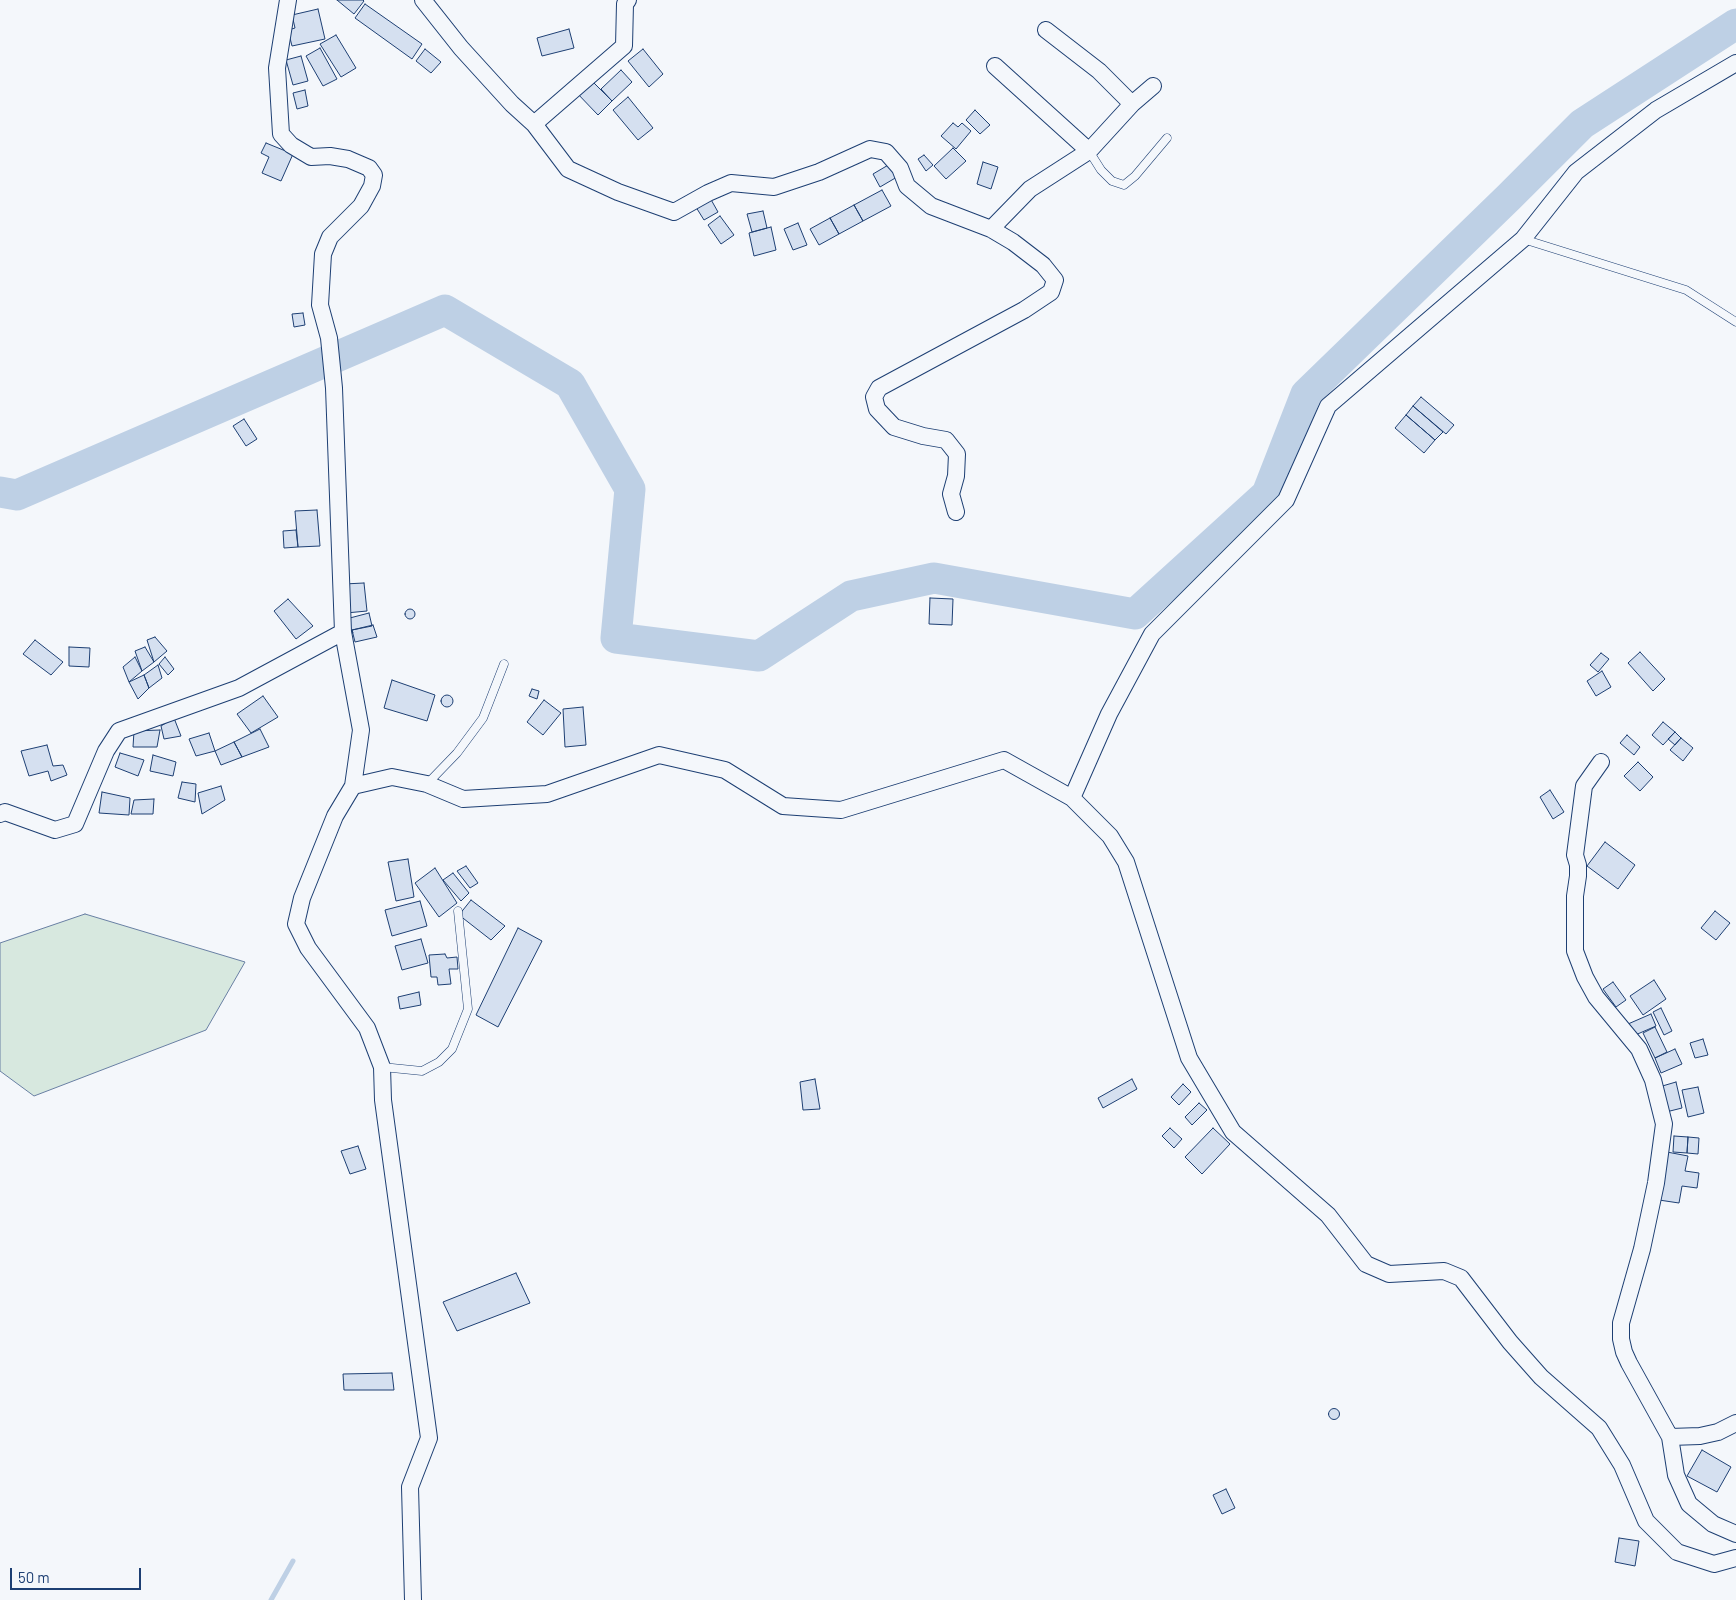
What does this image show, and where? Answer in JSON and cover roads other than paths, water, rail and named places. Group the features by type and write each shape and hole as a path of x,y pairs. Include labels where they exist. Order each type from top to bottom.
{"street":[{"path":"288,0 277,68 281,134 291,145 311,157 330,156 348,159 369,168 374,175 372,186 361,206 330,237 323,254 320,304 329,338 334,388 343,632 361,730 353,786 334,816 302,898 296,924 308,948 367,1028 382,1067 383,1100 429,1438 410,1487 413,1600"},
{"path":"423,0 461,48 512,104 534,124 568,169 618,192 674,212 708,193 731,183 774,187 819,172 870,149 886,152 900,168 907,186 930,206 991,229 1013,242 1043,265 1055,280 1051,292 1024,310 879,388 874,397 877,409 894,427 946,440 957,454 956,476 951,494 956,512"},
{"path":"534,124 624,46 624,4 628,0"},
{"path":"1046,30 1099,71 1132,104"},
{"path":"1072,798 1109,714 1152,634 1286,500 1328,406 1523,238 1576,172 1656,110 1736,63"},
{"path":"995,66 1089,151"},
{"path":"991,229 1030,189 1089,151 1132,104 1152,86"},
{"path":"0,814 5,812 55,830 75,824 106,751 119,731 239,688 343,632"},
{"path":"353,786 392,777 427,784 463,799 547,794 659,755 725,770 783,806 840,810 1004,760 1072,798 1110,836 1126,862 1189,1058 1233,1132 1328,1215 1366,1264 1389,1274 1444,1271 1461,1278 1510,1342 1541,1377 1599,1428 1622,1466 1646,1521 1677,1552 1714,1564 1736,1558"},
{"path":"1601,762 1584,786 1575,855 1578,876 1575,896 1574,950 1596,997 1640,1049 1653,1080 1664,1124 1656,1183 1642,1249 1620,1323 1624,1352 1670,1437 1676,1475 1690,1504 1713,1524 1736,1534"},
{"path":"1670,1437 1700,1436 1718,1432 1736,1423"}],"lane":[{"path":"1089,151 1101,170 1112,181 1124,185 1135,176 1167,138"},
{"path":"1523,238 1686,290 1736,322"},
{"path":"427,784 457,753 483,718 504,664"},
{"path":"382,1067 422,1071 439,1062 452,1050 468,1009 458,911"}],"waterway":[{"path":"0,492 17,495 445,310 570,384 630,489 616,638 759,656 851,596 934,578 1135,614 1267,494 1306,394 1582,124 1736,24"},
{"path":"271,1600 293,1561"}]}
